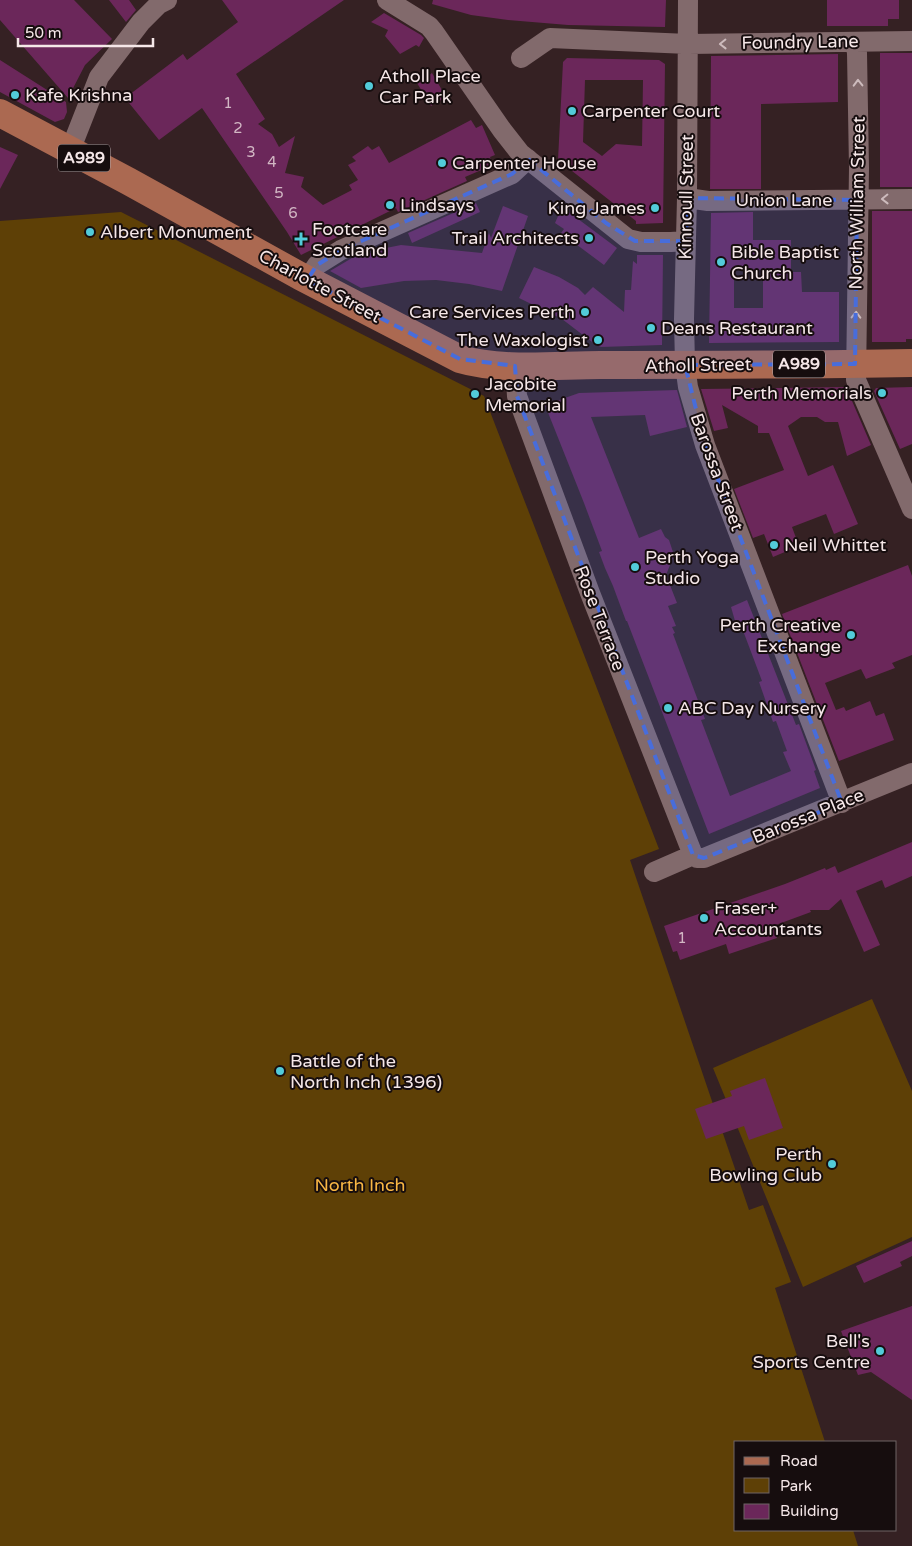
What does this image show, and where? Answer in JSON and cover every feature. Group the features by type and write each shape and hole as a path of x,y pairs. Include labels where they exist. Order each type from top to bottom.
{"main road":[{"name":"Charlotte Street","path":"0,113 307,280 460,359 485,365 515,366"},
{"name":"Atholl Street","path":"515,366 912,362"}],"street":[{"path":"69,150 99,77 141,22 159,4 167,0"},
{"path":"387,0 428,26 434,32 520,153 628,239 651,242 686,241"},
{"name":"Kinnoull Street","path":"685,364 688,0"},
{"name":"Foundry Lane","path":"521,58 550,38 688,44 912,41"},
{"name":"North William Street","path":"855,42 858,63 859,168 857,200 856,380 912,509"},
{"path":"307,280 317,265 341,250 512,174 528,159"},
{"name":"Union Lane","path":"687,198 708,201 912,199"},
{"name":"Barossa Street","path":"685,364 688,387 705,446 842,803"},
{"name":"Rose Terrace","path":"515,366 517,396 590,592 698,856"},
{"name":"Barossa Place","path":"654,872 842,803 912,773"}],"highlighted area":[{"path":"528,159 606,223 635,241 686,241 687,198 857,200 855,364 685,365 705,445 842,803 704,858 693,855 517,396 515,366 460,359 307,280 317,265 341,250 512,174"}],"green space":[{"name":"North Inch","path":"121,212 484,396 659,849 630,860 749,1210 763,1205 791,1282 775,1288 825,1441 734,1441 734,1531 853,1531 858,1546 0,1546 0,221"},
{"name":"Perth Bowling Club","path":"872,999 912,1091 912,1237 803,1287 713,1068"}],"building":[{"path":"0,0 74,0 112,39 85,65 68,98 0,20"},
{"path":"109,0 129,0 136,10 126,22"},
{"path":"222,0 344,0 236,74 265,119 258,124 272,134 279,147 295,136 285,173 304,177 301,187 323,205 352,190 349,185 358,180 348,165 356,161 352,157 368,146 372,150 379,146 389,163 471,120 476,128 482,125 495,155 490,157 493,165 465,177 467,181 398,212 396,208 301,255 202,108 159,140 125,98 183,54 187,60 238,22"},
{"path":"433,0 666,0 665,27 568,25 508,20 471,15 432,4"},
{"path":"827,0 899,0 899,19 888,19 888,26 827,26"},
{"path":"384,13 421,35 424,38 419,47 416,45 400,54 385,36 388,30 371,22"},
{"path":"880,53 912,53 912,187 880,187"},
{"path":"838,54 838,102 761,104 761,189 710,189 711,56"},
{"name":"Carpenter Court","path":"567,58 659,60 665,64 663,223 636,224 636,221 558,160 563,62","holes":["585,80 643,80 642,146 616,144 602,156 583,142"]},
{"path":"0,60 66,102 67,112 64,119 55,122 0,92"},
{"path":"432,73 446,97 431,106 417,83"},
{"path":"0,147 18,155 0,189"},
{"path":"476,203 480,212 412,243 408,233"},
{"path":"503,206 528,216 502,291 436,280 404,281 361,288 330,271 352,258 372,253 371,251 401,245 482,253 489,233 491,238"},
{"path":"562,207 617,248 604,265 561,233 564,229 555,223"},
{"path":"872,211 912,211 912,339 906,339 906,342 872,342"},
{"path":"753,212 753,240 791,240 791,272 801,272 802,292 839,292 839,342 709,343 711,213","holes":["734,270 763,270 763,308 734,308"]},
{"path":"637,255 663,255 662,345 601,347 562,319 519,298 534,267 559,277 578,288 585,295 593,287 624,312 625,290 631,290 633,261 637,264"},
{"path":"846,387 871,445 847,456 838,422 825,422 817,417 801,417 788,426 808,476 833,465 858,524 834,534 826,514 792,527 799,546 773,557 764,534 753,538 734,489 784,470 769,433 758,433 758,426 722,405 728,428 714,431 701,389"},
{"path":"912,387 912,444 900,449 874,391 876,388"},
{"path":"677,390 687,427 650,436 645,415 591,417 639,538 661,529 669,540 674,555 666,575 677,603 668,606 676,626 672,627 675,633 673,634 705,719 701,720 730,796 791,771 783,752 787,751 776,721 773,722 759,682 762,681 739,620 735,621 731,607 747,600 796,725 799,724 816,770 814,771 820,788 709,834 605,568 599,552 602,551 545,405 579,393"},
{"name":"Perth Creative Exchange","path":"908,565 912,576 912,655 892,663 895,668 866,679 861,669 825,683 836,710 844,707 846,711 870,701 876,716 884,713 894,740 839,761 782,614"},
{"path":"912,842 912,876 885,888 882,880 856,891 880,945 864,952 841,899 829,910 810,910 811,912 773,926 777,938 729,954 726,944 680,960 677,951 673,952 664,926 825,868 826,870 835,866 838,873"},
{"path":"765,1078 783,1128 749,1140 744,1126 706,1139 695,1109 732,1096 730,1091"},
{"path":"912,1241 912,1256 900,1262 902,1266 864,1283 856,1266"},
{"name":"Bell's Sports Centre","path":"912,1306 912,1400 871,1372 858,1375 841,1331"}],"place":[{"name":"Atholl Place Car Park","path":"369,86"},
{"name":"Kafe Krishna","path":"15,95"},
{"name":"Carpenter Court","path":"572,111"},
{"name":"Carpenter House","path":"442,163"},
{"name":"Lindsays","path":"390,205"},
{"name":"King James","path":"655,208"},
{"name":"Albert Monument","path":"90,232"},
{"name":"Trail Architects","path":"589,238"},
{"name":"Footcare Scotland","path":"301,239"},
{"name":"Bible Baptist Church","path":"721,262"},
{"name":"Care Services Perth","path":"585,312"},
{"name":"Deans Restaurant","path":"651,328"},
{"name":"The Waxologist","path":"598,340"},
{"name":"Perth Memorials","path":"882,393"},
{"name":"Jacobite Memorial","path":"475,394"},
{"name":"Neil Whittet","path":"774,545"},
{"name":"Perth Yoga Studio","path":"635,567"},
{"name":"Perth Creative Exchange","path":"851,635"},
{"name":"ABC Day Nursery","path":"668,708"},
{"name":"Fraser+ Accountants","path":"704,918"},
{"name":"Battle of the North Inch (1396)","path":"280,1071"},
{"name":"Perth Bowling Club","path":"832,1164"},
{"name":"Bell's Sports Centre","path":"880,1351"}]}
